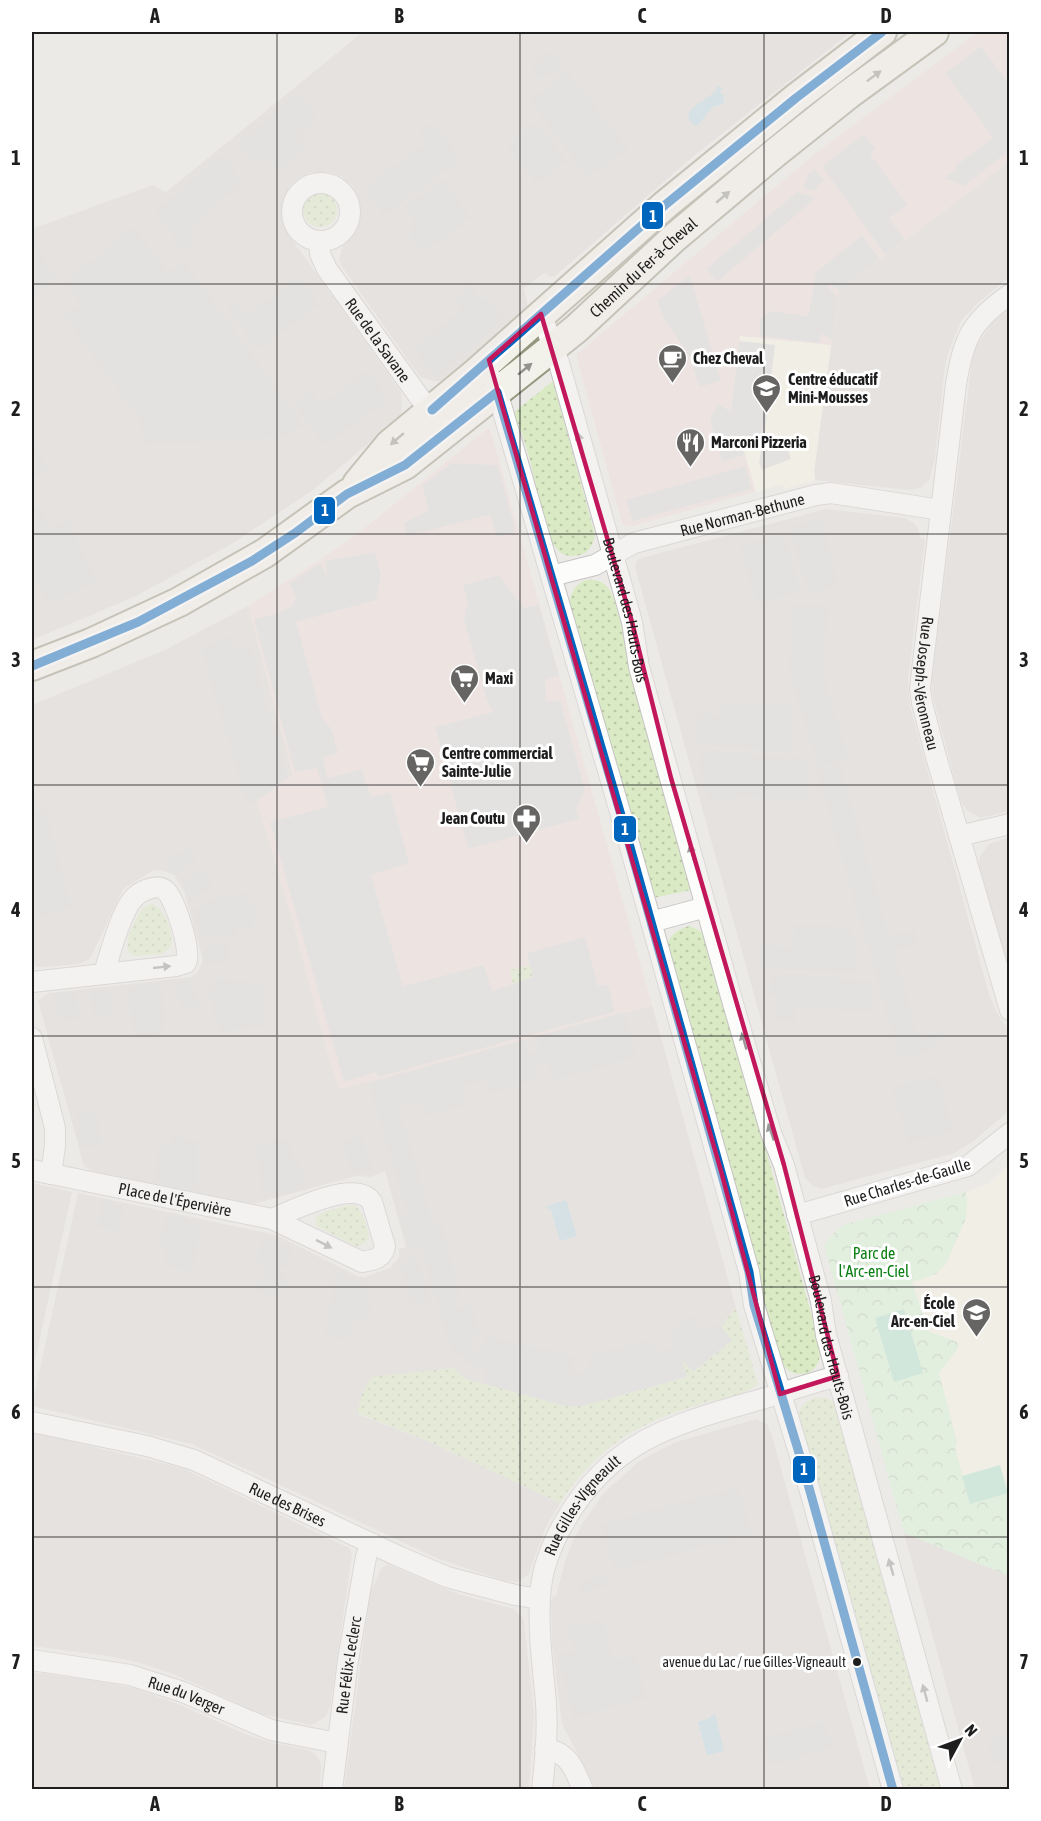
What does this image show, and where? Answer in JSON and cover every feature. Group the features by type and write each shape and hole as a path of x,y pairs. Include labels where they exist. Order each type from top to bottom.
{"street":[{"name":"Chemin du Fer-à-Cheval","path":"32,666 113,634 202,590 278,544 347,494 405,465 489,360 707,171 882,32"},
{"name":"Chemin du Fer-à-Cheval","path":"440,421 497,392 576,329 674,238 740,182 849,94 934,32"},
{"name":"Rue de la Savane","path":"319,241 320,254 327,269 420,398 440,421"},
{"name":"Rue Joseph-Véronneau","path":"1010,294 976,323 962,353 956,384 920,688 922,703 959,836 1010,1010"},
{"name":"Boulevard des Hauts-Bois","path":"541,314 553,346 632,622 639,667 706,907 821,1301 824,1326 952,1790"},
{"path":"489,360 651,922 749,1272 754,1305 803,1466 893,1790"},
{"name":"Rue Norman-Bethune","path":"551,576 595,565 634,543 816,495 831,493 941,510"},
{"path":"959,836 1010,824"},
{"path":"32,982 176,966 188,961 189,956 181,925 165,890 159,887 151,888 132,900 126,910 104,973"},
{"path":"651,922 706,907"},
{"path":"32,1038 55,1128 51,1174"},
{"name":"Rue Charles-de-Gaulle","path":"797,1215 968,1166 1010,1133"},
{"name":"Place de l'Épervière","path":"32,1170 272,1219 355,1260 368,1261 384,1253 385,1246 372,1202 358,1193 340,1194 272,1219"},
{"name":"Rue Gilles-Vigneault","path":"542,1790 546,1703 540,1644 540,1599 544,1568 555,1537 580,1497 609,1465 630,1448 672,1426 838,1376"},
{"name":"Rue des Brises","path":"32,1422 147,1446 194,1460 455,1580 540,1599"},
{"name":"Rue Félix-Leclerc","path":"332,1790 348,1660 366,1557 371,1543"},
{"name":"Rue du Verger","path":"32,1659 130,1675 183,1692 271,1730 337,1743"},
{"path":"545,1749 559,1751 566,1758 583,1790"}],"highlighted area":[{"path":"541,314 632,622 671,778 784,1165 838,1376 780,1394 721,1171 489,360"}],"shaded area":[{"path":"363,32 851,32 695,155 555,276 550,277 544,273 524,288 528,307 442,381 420,377 341,265 339,259 343,245 360,219 359,198 352,185 341,176 331,172 311,172 299,178 290,185 283,202 282,218 285,230 401,392 402,410 399,418 313,490 230,545 134,597 32,640 32,229 153,185 166,192"},
{"path":"978,32 1009,32 1009,162 839,290 814,471 815,480 784,489 783,484 629,527 624,525 577,354 817,152"},
{"path":"981,46 1009,84 1009,151 964,186 944,178 957,169 955,166 993,138 945,73"},
{"path":"552,49 563,64 544,79 537,77 533,64"},
{"path":"568,71 628,149 588,178 529,100"},
{"path":"297,92 318,118 297,135 307,147 279,171 271,160 253,161 238,143"},
{"path":"432,121 453,148 457,163 383,216 364,188 426,143 419,131"},
{"path":"536,122 567,161 536,184 506,144"},
{"path":"864,134 876,149 872,152 871,161 874,159 908,205 889,218 905,240 885,255 822,166"},
{"path":"222,154 244,182 187,229 196,242 183,251 155,211"},
{"path":"1009,162 1009,277 961,321 950,347 945,364 935,457 930,479 920,488 909,490 815,480 814,471 839,290"},
{"path":"815,168 824,181 818,185 816,191 803,188 809,173"},
{"path":"443,179 471,218 422,254 409,235 413,220 405,206"},
{"path":"797,192 816,198 717,282 706,269"},
{"path":"134,226 167,272 184,261 303,425 286,437 145,445 139,419 63,315 79,305 66,281"},
{"path":"862,235 880,259 839,290 830,285 828,287 838,298 832,340 822,333 819,343 760,336 760,319 771,311 808,316 816,272"},
{"path":"34,237 47,265 58,276 32,297 32,238"},
{"path":"690,275 721,381 699,387 690,357 663,317 657,301"},
{"path":"299,277 319,305 257,350 227,308 237,301 247,314"},
{"path":"469,284 480,298 487,298 504,319 437,378 414,349 461,310 454,298"},
{"path":"1009,309 1009,811 981,818 967,811 960,799 933,697 932,679 972,360 975,348 988,329"},
{"name":"Centre éducatif Mini-Mousses","path":"740,336 831,345 814,471 815,480 784,489 783,484 756,492 745,455 722,462 711,424 711,416 718,404 731,411"},
{"path":"739,341 775,345 764,438 740,436 745,455 722,462 711,424 711,416 718,404 731,411"},
{"path":"367,371 389,399 325,446 293,403 311,390 322,404"},
{"path":"488,428 652,1005 339,1088 257,801 293,775 248,606 361,531"},
{"path":"32,435 49,471 32,479"},
{"path":"763,441 786,443 791,459 762,470 759,462"},
{"path":"452,463 498,465 516,532 497,537 490,515 407,536 404,523 429,510 422,485"},
{"path":"745,466 752,489 632,521 626,500"},
{"path":"40,506 50,529 68,520 97,581 47,604 32,570 32,510"},
{"path":"826,509 905,518 914,523 919,530 920,538 925,539 908,680 910,707 989,994 997,1013 1009,1031 1009,1111 955,1153 821,1189 813,1186 805,1178 635,567 638,559"},
{"path":"822,519 838,586 807,593 790,527"},
{"path":"784,534 801,592 757,604 740,546"},
{"path":"375,552 381,576 376,600 296,622 322,717 332,730 338,753 323,758 328,778 362,769 372,797 390,792 409,863 371,875 403,986 484,965 492,991 533,977 527,953 585,937 598,986 608,984 615,1012 378,1077 376,1072 344,1082 270,822 328,807 317,768 295,772 254,619 291,607 296,598 289,583 320,563 327,576 325,561"},
{"path":"499,575 524,608 539,605 559,676 545,680 546,700 548,702 560,700 585,789 576,809 579,819 468,849 435,727 493,712 487,701 464,620 466,606 468,606 463,585"},
{"path":"794,604 829,606 823,656 828,691 849,759 818,769 789,669"},
{"path":"248,606 293,775 257,801 294,926 330,1062 343,1088 652,1005 736,1308 724,1322 732,1340 693,1372 565,1406 465,1379 454,1368 371,1378 357,1414 430,1442 560,1503 546,1527 528,1575 517,1582 502,1580 439,1559 192,1444 32,1406 78,1193 267,1233 280,1237 359,1277 390,1268 399,1257 399,1249 406,1247 385,1171 371,1177 356,1176 257,1203 248,1203 93,1171 84,1166 38,1001 49,993 191,977 198,972 203,960 184,891 174,875 154,870 123,889 90,959 78,964 46,967 32,964 32,705 165,650"},
{"path":"231,635 235,650 251,645 287,778 259,799 247,804 201,647"},
{"path":"721,702 793,706 790,753 696,744 698,713 720,715"},
{"path":"700,750 808,759 806,802 733,796 731,802 709,801 699,764"},
{"path":"840,765 889,936 915,930 918,944 893,951 919,1038 942,1031 945,1038 923,1054 900,1059 817,772"},
{"path":"45,809 72,908 32,920 32,813"},
{"path":"1009,837 1009,975 979,866 980,856 989,844"},
{"path":"188,847 197,860 176,875 166,867 169,859"},
{"path":"202,871 212,886 191,903 182,882"},
{"path":"244,890 255,909 253,929 236,930 236,935 200,938 193,910 221,894 225,900"},
{"path":"795,923 852,928 851,939 857,939 855,974 758,967 760,944 792,948"},
{"path":"228,944 229,963 205,964 203,947"},
{"path":"771,972 871,981 870,1012 796,1006 796,1022 776,1020 777,997 770,996"},
{"path":"219,978 262,985 266,1025 220,1032 208,991"},
{"path":"191,979 199,1006 182,1011 174,982"},
{"path":"160,983 166,1020 162,1022 164,1033 134,1037 127,988"},
{"path":"110,989 112,1014 93,1016 90,991"},
{"path":"77,992 79,1020 59,1022 54,994"},
{"path":"625,1012 637,1057 553,1081 548,1062 533,1066 537,1080 488,1094 484,1081 463,1087 467,1104 426,1116 419,1102 399,1107 432,1220 426,1222 442,1225 461,1295 454,1297 458,1308 471,1304 481,1336 466,1343 472,1350 481,1351 485,1336 575,1356 571,1370 573,1374 587,1370 589,1366 586,1356 651,1340 656,1352 674,1346 675,1341 668,1332 691,1314 706,1331 716,1322 732,1340 693,1372 683,1360 687,1377 583,1406 565,1406 483,1384 485,1370 467,1363 459,1353 453,1356 420,1244 409,1247 400,1218 407,1215 369,1084 525,1039 529,1054 540,1051 536,1036"},
{"path":"938,1075 953,1131 908,1144 892,1086"},
{"path":"95,1110 103,1146 80,1146 76,1130 80,1129 77,1114"},
{"path":"172,1136 198,1140 198,1191 154,1182 160,1143 170,1145"},
{"path":"362,1137 372,1169 352,1174 342,1141"},
{"path":"289,1138 295,1163 298,1161 303,1165 300,1169 306,1181 301,1188 262,1198 257,1145"},
{"name":"École Arc-en-Ciel","path":"1009,1165 1009,1493 970,1504 954,1448 957,1443 939,1373 958,1348 928,1331 912,1281 936,1274 967,1205 966,1192 988,1184"},
{"path":"32,1183 72,1192 32,1374"},
{"path":"103,1201 124,1206 118,1232 96,1227"},
{"path":"167,1215 202,1223 196,1252 199,1257 193,1261 196,1266 189,1272 163,1266 167,1249 158,1247"},
{"path":"262,1236 289,1245 293,1253 287,1258 291,1263 285,1268 280,1268 288,1283 282,1286 279,1297 253,1291 267,1272 264,1265 256,1263"},
{"path":"409,1254 420,1263 431,1300 417,1305 416,1301 411,1302 401,1269"},
{"path":"336,1271 364,1283 372,1311 368,1320 352,1321 348,1340 325,1336"},
{"path":"756,1419 767,1424 772,1436 870,1789 596,1789 562,1724 552,1643 551,1603 553,1596 556,1596 572,1543 603,1494 639,1461 676,1442"},
{"path":"32,1432 182,1468 349,1548 352,1554 330,1708 325,1717 312,1725 262,1714 171,1673 140,1663 109,1656 32,1646"},
{"path":"738,1487 752,1534 614,1571 600,1524"},
{"path":"904,1533 1009,1576 1009,1789 975,1789"},
{"path":"387,1564 458,1594 514,1609 524,1619 534,1715 529,1789 344,1789 370,1593 381,1569"},
{"path":"607,1574 610,1586 578,1592 580,1581"},
{"path":"604,1621 613,1660 635,1655 647,1698 573,1718 558,1655 576,1651 565,1628 570,1625"},
{"path":"32,1672 137,1689 178,1704 250,1736 309,1750 316,1755 321,1764 320,1789 32,1789"},
{"path":"825,1721 833,1748 771,1765 764,1738"},
{"path":"1009,1733 1009,1759 995,1764 987,1740"}],"green space":[{"path":"320,193 332,198 337,210 332,222 320,227 308,222 303,210 308,198"},
{"path":"553,381 595,535 588,550 576,556 560,552 550,537 527,448 513,413"},
{"path":"586,580 600,581 610,590 614,599 690,873 691,890 653,898 569,606 573,590"},
{"path":"153,904 162,912 168,923 171,947 162,954 133,956 127,946 131,930 142,909"},
{"path":"689,926 702,932 709,944 819,1342 818,1363 815,1368 806,1373 797,1374 788,1370 777,1352 666,954 669,939 679,930"},
{"path":"530,965 533,977 513,984 510,970"},
{"name":"Parc de l'Arc-en-Ciel","path":"966,1192 966,1218 946,1264 936,1274 912,1282 928,1331 957,1342 958,1348 939,1373 957,1443 955,1448 970,1503 1009,1493 1009,1576 904,1533 824,1245 837,1229 846,1224"},
{"path":"355,1205 367,1225 369,1239 360,1246 355,1246 315,1224 316,1217 323,1212"},
{"path":"736,1308 758,1384 739,1394 657,1419 621,1439 589,1466 560,1503 430,1442 357,1413 362,1394 371,1377 454,1368 465,1379 565,1406 583,1406 687,1377 682,1361 694,1372 732,1340 722,1328 724,1322"},
{"path":"904,1309 923,1373 894,1382 875,1318"},
{"path":"820,1397 829,1399 835,1404 945,1789 899,1789 796,1424 802,1406"},
{"path":"1000,1465 1008,1493 970,1504 962,1476"}],"water":[{"path":"715,92 723,94 724,102 712,107 698,125 694,125 688,119 690,110"},
{"path":"566,1200 577,1236 560,1241 551,1209 547,1206"},
{"path":"715,1714 724,1751 707,1755 698,1722"}],"transit line":[{"name":"1","path":"432,410 665,205 796,98 882,32"},
{"name":"1","path":"32,666 138,622 252,561 295,533 347,494 405,465 497,392 623,822 749,1272 754,1305 803,1466 893,1790"}],"place":[{"name":"Chez Cheval","path":"672,384"},
{"name":"Centre éducatif Mini-Mousses","path":"767,414"},
{"name":"Marconi Pizzeria","path":"690,468"},
{"name":"Maxi","path":"464,704"},
{"name":"Centre commercial Sainte-Julie","path":"421,788"},
{"name":"Jean Coutu","path":"526,844"},
{"name":"École Arc-en-Ciel","path":"976,1338"},
{"name":"avenue du Lac / rue Gilles-Vigneault","path":"857,1662"}]}
